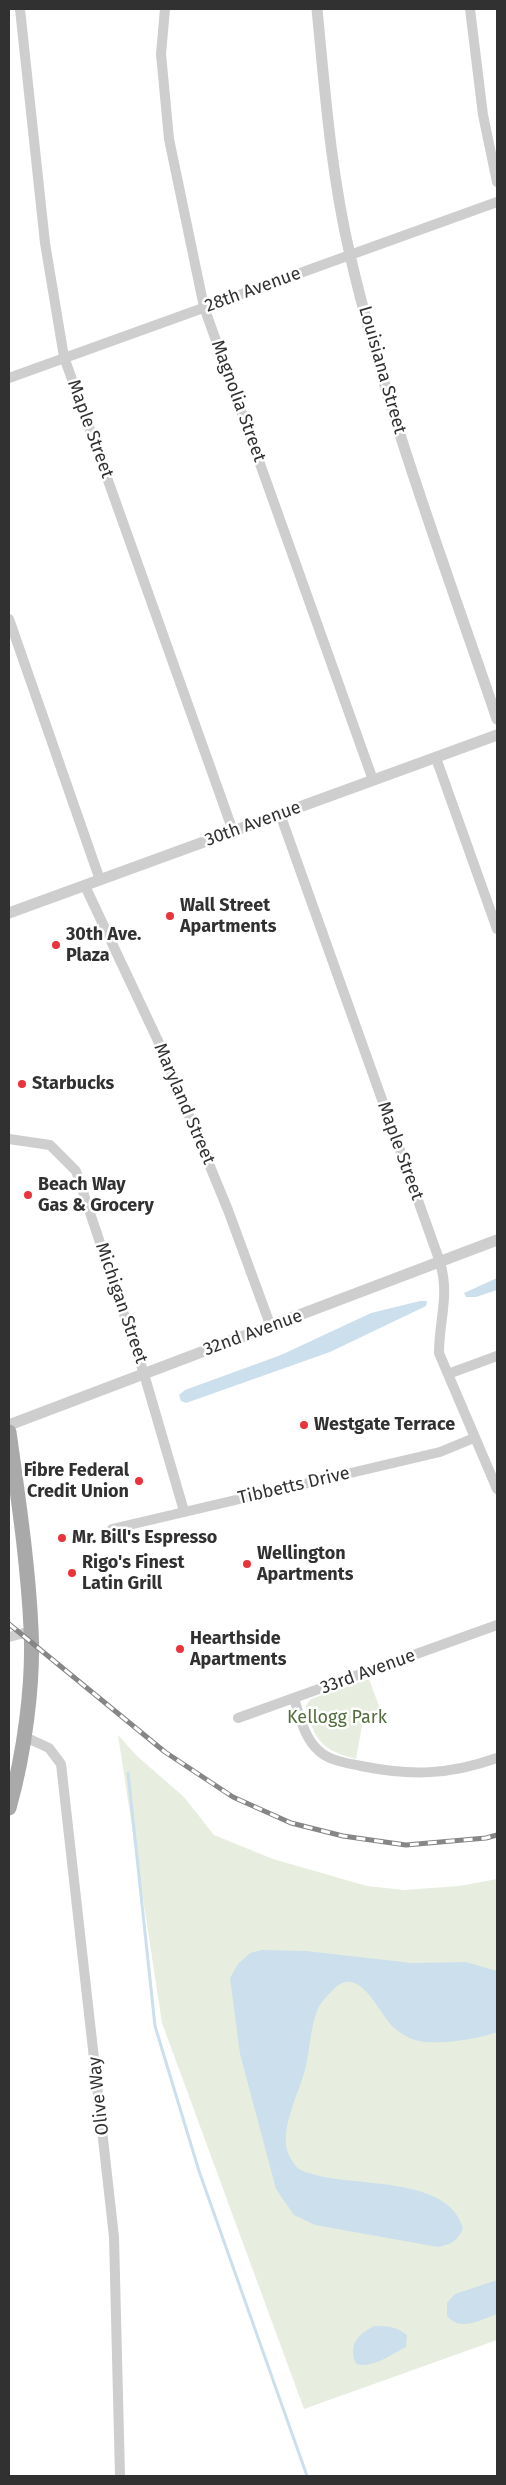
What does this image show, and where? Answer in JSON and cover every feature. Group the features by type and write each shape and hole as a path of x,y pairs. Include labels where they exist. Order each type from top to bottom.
{"main road":[{"path":"9,1432 24,1545 31,1631 25,1737 9,1808"}],"street":[{"name":"Maple Street","path":"20,9 45,243 64,357 233,831"},
{"name":"Magnolia Street","path":"165,9 161,54 169,139 204,307 373,780"},
{"name":"Louisiana Street","path":"317,9 331,154 350,254 385,389 497,719"},
{"path":"470,9 483,115 497,182"},
{"name":"28th Avenue","path":"9,378 497,202"},
{"path":"9,620 100,880"},
{"name":"30th Avenue","path":"9,913 497,735"},
{"path":"436,758 497,929"},
{"name":"Maple Street","path":"280,814 440,1262 445,1281 445,1303 439,1332 439,1353 497,1489"},
{"name":"Maryland Street","path":"85,886 159,1044 228,1210 272,1327"},
{"name":"Michigan Street","path":"9,1139 50,1145 76,1171 144,1374 184,1511"},
{"name":"32nd Avenue","path":"9,1425 272,1327 497,1240"},
{"path":"448,1374 497,1356"},
{"name":"Tibbetts Drive","path":"112,1529 440,1452 474,1438"},
{"name":"33rd Avenue","path":"238,1718 497,1625"},
{"path":"9,1638 31,1631"},
{"path":"294,1699 311,1742 319,1751 331,1759 407,1774 463,1769 497,1758"},
{"name":"Olive Way","path":"25,1737 49,1748 61,1764 114,2237 120,2476"}],"green space":[{"name":"Kellogg Park","path":"369,1679 382,1714 364,1715 356,1759 340,1754 323,1744 314,1732 307,1715 306,1705 311,1699"},
{"path":"118,1735 137,1756 184,1797 214,1835 273,1859 367,1886 404,1890 459,1886 497,1879 497,2340 304,2409 162,2023"}],"water":[{"path":"497,1278 497,1290 476,1297 466,1297 464,1293"},
{"path":"427,1301 426,1306 330,1352 186,1403 181,1401 179,1395 185,1390 281,1355 371,1313"},
{"path":"262,1950 306,1951 412,1963 466,1962 497,1971 497,2032 455,2041 420,2041 402,2034 387,2021 375,2002 360,1986 351,1982 342,1983 333,1990 317,2011 311,2032 306,2066 291,2110 286,2133 288,2153 296,2166 303,2171 334,2179 400,2187 422,2192 440,2200 455,2212 463,2229 453,2242 438,2247 315,2225 294,2215 276,2189 240,2054 230,1978 238,1964 250,1953"},
{"path":"497,2280 497,2314 464,2324 452,2321 447,2316 447,2303 455,2294"},
{"path":"374,2326 391,2327 403,2332 407,2335 406,2347 375,2363 356,2364 353,2351 356,2341 363,2333"}],"waterway":[{"path":"128,1773 155,2026 199,2171 307,2476"}],"railway":[{"path":"9,1624 165,1752 233,1797 291,1823 343,1836 406,1845 486,1838 497,1835"}],"place":[{"name":"Wall Street Apartments","path":"170,916"},
{"name":"30th Ave. Plaza","path":"56,945"},
{"name":"Starbucks","path":"22,1084"},
{"name":"Beach Way Gas & Grocery","path":"28,1195"},
{"name":"Westgate Terrace","path":"304,1425"},
{"name":"Fibre Federal Credit Union","path":"139,1481"},
{"name":"Mr. Bill's Espresso","path":"62,1538"},
{"name":"Wellington Apartments","path":"247,1564"},
{"name":"Rigo's Finest Latin Grill","path":"72,1573"},
{"name":"Hearthside Apartments","path":"180,1649"}]}
